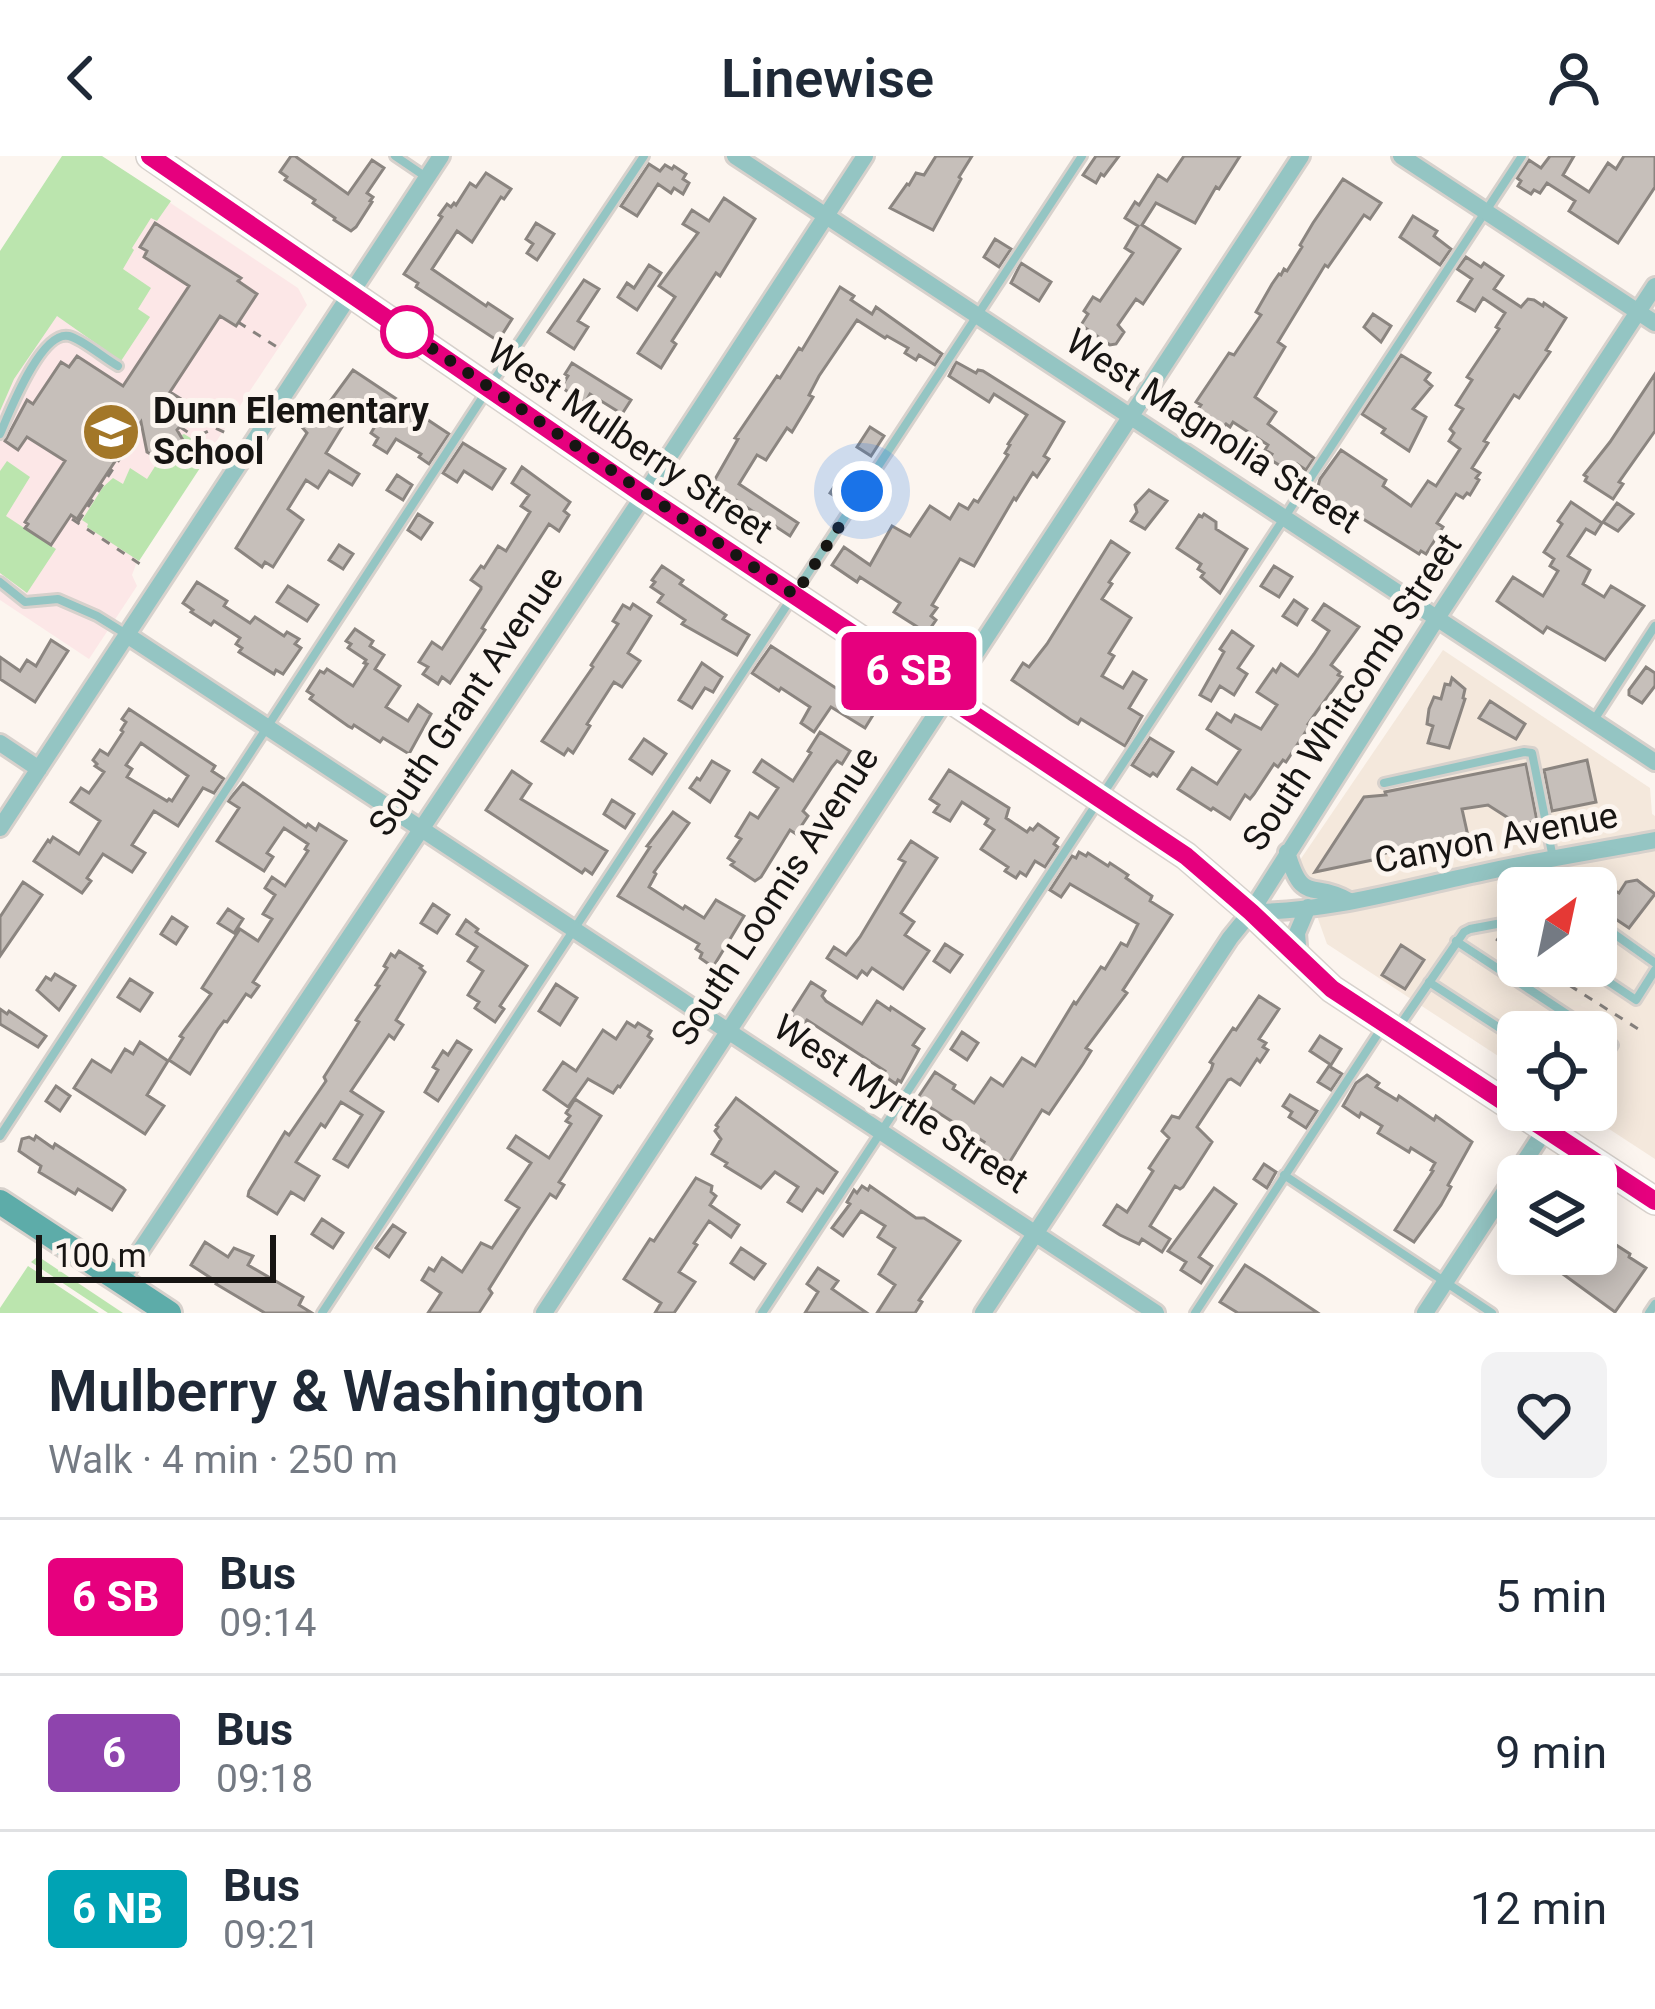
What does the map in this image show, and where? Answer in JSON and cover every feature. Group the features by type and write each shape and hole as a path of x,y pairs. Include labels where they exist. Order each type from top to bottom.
{"main road":[{"name":"West Mulberry Street","path":"150,156 644,495 1186,856 1332,989 1497,1098"},
{"name":"West Mulberry Street","path":"1547,1131 1655,1202"},
{"path":"0,1202 170,1313"}],"street":[{"path":"0,828 441,156"},
{"name":"West Magnolia Street","path":"735,156 1655,762"},
{"name":"South Grant Avenue","path":"120,1281 865,156"},
{"name":"South Loomis Avenue","path":"544,1313 1301,156"},
{"path":"1401,156 1655,323"},
{"name":"South Whitcomb Street","path":"983,1313 1251,912 1655,286"},
{"name":"West Myrtle Street","path":"127,635 1156,1313"},
{"path":"0,743 39,769"},
{"name":"Canyon Avenue","path":"1251,912 1350,901 1655,840"},
{"name":"Canyon Avenue","path":"1287,852 1299,884 1350,901"},
{"path":"1299,960 1297,932 1308,908"},
{"path":"1425,1313 1544,1131"}],"lane":[{"path":"395,156 427,178"},
{"path":"0,1136 644,156"},
{"path":"322,1313 1082,156"},
{"path":"762,1313 1522,156"},
{"path":"0,434 22,383 60,336 70,336 118,367"},
{"path":"0,582 25,602 58,599 127,635"},
{"path":"1593,722 1655,626"},
{"path":"1384,783 1528,752 1534,755 1548,867"},
{"path":"1195,1313 1284,1175 1456,941 1470,928 1497,924"},
{"path":"1616,987 1636,1000 1655,966 1617,937"},
{"path":"1456,941 1562,1011"},
{"path":"1429,982 1497,1026"},
{"path":"1284,1175 1492,1313"},
{"path":"1649,1313 1655,1304"}],"path":[{"path":"238,322 280,349"},
{"path":"179,427 199,439"},
{"path":"204,466 194,456 199,439 215,428 226,433"},
{"path":"136,434 75,521 140,564"},
{"path":"1489,934 1497,939"},
{"path":"1572,987 1643,1032"}],"shaded area":[{"name":"Dunn Elementary School","path":"100,156 298,288 307,305 138,559 132,575 137,586 89,659 0,600 0,251"},
{"path":"1443,650 1650,788 1655,816 1655,1159 1612,1131 1617,1131 1617,1011 1497,1011 1497,1055 1327,944 1298,863"}],"green space":[{"path":"62,156 102,156 171,201 157,221 151,218 123,269 151,288 138,309 150,317 121,361 57,316 14,379 0,411 0,251"},
{"path":"184,434 194,440 190,457 200,468 139,561 82,520 113,478 123,484 130,468 147,479 159,460 181,461 187,451"},
{"path":"7,461 30,477 6,516 56,549 27,593 0,573 0,471"},
{"path":"36,1258 123,1313 108,1313 31,1262"},
{"path":"28,1266 99,1313 0,1313"}],"building":[{"path":"291,156 348,194 372,160 384,168 367,193 372,202 356,227 351,231 334,220 285,180 280,172"},
{"path":"936,156 972,156 933,230 890,208 916,173 924,175"},
{"path":"1096,156 1119,156 1096,183 1083,175"},
{"path":"1184,156 1240,156 1195,223 1156,203 1142,225 1180,249 1143,304 1136,299 1118,325 1124,332 1110,345 1081,325 1088,314 1084,311 1093,297 1100,301 1133,253 1125,248 1138,226 1125,218 1135,202 1139,205 1158,175 1167,181"},
{"path":"1550,156 1574,156 1563,175 1589,192 1608,163 1616,169 1624,156 1655,156 1655,187 1618,243 1569,211 1575,201 1547,183 1540,193 1534,190 1531,194 1518,186 1517,178 1529,160 1541,168"},
{"path":"649,164 660,171 665,165 674,166 686,174 683,179 689,183 683,194 658,184 637,216 621,206"},
{"path":"486,173 511,189 472,242 457,231 432,269 512,319 498,341 416,287 418,283 404,274 447,204 456,205 470,183 476,187"},
{"path":"1343,179 1381,203 1370,219 1364,215 1325,265 1278,342 1285,347 1255,397 1276,412 1268,424 1314,458 1306,470 1287,463 1284,468 1269,459 1268,445 1233,422 1224,426 1198,409 1201,405 1196,402 1261,315 1256,312 1272,284 1287,271"},
{"path":"724,198 755,219 672,341 676,344 661,368 638,353 675,297 659,286 698,233 683,224 692,210 709,221"},
{"path":"1413,216 1437,231 1434,236 1451,249 1440,265 1400,237"},
{"path":"155,223 241,278 238,281 257,294 236,326 220,316 170,392 189,404 177,430 187,447 183,458 169,464 147,452 141,422 77,519 71,515 51,545 25,528 25,522 65,461 27,437 18,450 5,441 27,400 33,404 61,362 69,367 77,356 123,386 189,286 144,257 147,251 140,247"},
{"path":"536,223 554,234 537,260 527,253 533,244 526,239"},
{"path":"995,239 1011,249 999,267 984,257"},
{"path":"1466,257 1503,276 1494,289 1521,307 1528,299 1534,300 1566,318 1546,350 1550,352 1484,441 1488,443 1472,468 1480,473 1479,480 1470,495 1456,494 1437,523 1443,527 1426,554 1419,554 1317,490 1341,450 1386,480 1383,486 1411,506 1428,481 1436,486 1460,449 1449,441 1454,433 1450,429 1463,409 1456,405 1505,313 1483,298 1475,311 1458,301 1472,279 1457,269"},
{"path":"1021,263 1051,282 1039,301 1011,283"},
{"path":"649,265 661,273 637,310 618,297 627,283 634,288"},
{"path":"584,280 599,289 578,321 588,327 574,349 548,332"},
{"path":"840,287 872,314 876,307 942,354 935,365 919,355 916,360 905,353 908,348 857,320 819,376 809,395 813,397 792,432 787,428 766,460 757,455 739,484 798,523 790,536 714,481 735,438 777,376 802,350"},
{"path":"1373,314 1391,326 1381,342 1364,327"},
{"path":"1401,355 1430,373 1425,380 1432,386 1413,409 1426,417 1409,451 1362,414"},
{"path":"956,362 976,373 983,371 1064,422 1044,456 1049,459 1014,498 974,566 960,559 932,605 937,608 931,616 936,620 927,633 894,612 900,603 832,565 844,547 870,565 892,526 910,536 930,506 950,519 959,504 968,509 974,500 978,502 1008,455 1008,444 1027,415 994,394 989,402 949,376"},
{"path":"572,363 631,400 622,414 590,394 585,403 561,387"},
{"path":"353,370 449,434 429,464 396,439 387,453 374,445 378,438 371,433 381,416 358,401 326,453 359,474 352,485 329,471 318,488 306,480 288,509 303,520 273,567 265,562 262,567 236,548 307,433 300,425 308,413 314,417 322,404 326,407"},
{"path":"1655,374 1655,431 1619,482 1623,484 1613,499 1585,481 1584,475"},
{"path":"870,427 884,436 871,456 857,447"},
{"path":"463,443 505,469 492,489 464,471 457,482 443,473"},
{"path":"522,467 570,502 564,511 569,515 559,531 549,524 450,683 442,677 438,684 423,674 428,667 419,662 432,642 442,649 481,589 471,580 498,546 506,551 530,512 521,506 529,495 512,483"},
{"path":"844,471 856,479 842,501 830,493"},
{"path":"397,475 412,485 403,500 387,490"},
{"path":"1149,490 1167,501 1145,529 1131,521 1137,512 1135,505"},
{"path":"1571,502 1602,523 1595,534 1586,529 1568,556 1590,570 1583,584 1604,597 1611,586 1644,606 1605,660 1547,627 1543,633 1497,601 1513,577 1543,596 1558,571 1550,566 1554,559 1544,552"},
{"path":"1617,503 1633,514 1618,531 1603,522"},
{"path":"418,514 432,523 421,539 408,530"},
{"path":"1204,514 1216,522 1216,529 1247,549 1220,593 1201,577 1201,564 1177,548"},
{"path":"1111,541 1129,553 1102,599 1131,618 1109,653 1114,656 1102,676 1123,688 1133,672 1146,680 1129,708 1142,716 1125,746 1081,719 1078,724 1071,720 1012,680 1023,663 1029,667 1047,644"},
{"path":"339,545 353,554 343,569 329,560"},
{"path":"662,566 726,615 723,619 749,635 737,655 682,624 685,620 658,602 663,595 651,587"},
{"path":"1274,566 1292,577 1279,597 1261,586"},
{"path":"197,582 250,623 255,617 284,636 287,632 299,639 295,644 301,648 283,674 276,670 274,674 239,652 240,638 191,612 183,603"},
{"path":"288,586 318,605 307,621 277,602"},
{"path":"1294,600 1307,609 1297,625 1283,616"},
{"path":"633,604 651,616 628,653 640,661 622,687 614,682 573,753 568,749 564,755 542,741 593,667 618,624 613,621 623,605 630,609"},
{"path":"1324,604 1359,627 1331,665 1342,677 1286,762 1278,767 1274,764 1230,819 1178,789 1192,768 1217,784 1240,750 1207,729 1217,713 1231,722 1235,715 1261,729 1277,705 1257,692 1281,664 1298,676 1329,631 1313,620"},
{"path":"355,629 384,655 375,669 400,686 386,707 408,721 418,705 431,714 409,754 383,738 380,742 348,726 310,699 313,695 307,691 320,671 327,669 353,686 367,664 348,648 351,644 346,641"},
{"path":"1232,631 1253,646 1238,668 1247,674 1234,695 1220,686 1211,701 1200,695"},
{"path":"51,640 68,651 35,702 0,679 0,657 20,671 27,660 36,666"},
{"path":"771,646 842,692 845,687 878,707 865,728 831,707 814,732 801,723 810,707 752,673"},
{"path":"702,663 722,677 713,692 705,688 692,708 679,700"},
{"path":"1646,667 1655,673 1655,686 1642,703 1629,690"},
{"path":"1452,678 1465,689 1465,699 1449,748 1428,743 1433,726 1427,724 1434,697 1441,699"},
{"path":"1490,701 1525,724 1516,739 1479,718"},
{"path":"129,709 215,766 212,771 224,779 214,793 203,788 178,826 154,811 132,845 145,853 132,872 103,854 82,893 34,861 53,837 79,854 100,821 71,802 81,788 89,793 104,772 93,760 100,750 108,755 123,732 126,722 122,719","holes":["141,743 188,776 172,801 167,801 127,777 132,769 126,765"]},
{"path":"820,732 850,751 842,764 837,761 832,767 803,811 808,816 796,834 790,830 755,881 728,858 750,813 758,818 778,788 754,772 762,760 793,781"},
{"path":"1150,738 1173,752 1157,776 1132,765"},
{"path":"644,739 666,754 652,774 630,759"},
{"path":"1587,760 1596,802 1552,811 1544,770"},
{"path":"712,761 729,771 710,802 690,788"},
{"path":"1526,764 1537,821 1514,827 1513,821 1488,805 1462,809 1468,836 1315,872 1364,797"},
{"path":"949,770 1009,808 1006,818 1027,832 1038,824 1058,838 1054,844 1058,847 1045,867 1035,861 1026,876 1020,872 1016,878 981,849 994,830 985,824 988,819 962,802 950,821 934,812 939,805 930,799"},
{"path":"512,771 531,784 521,799 607,851 592,874 585,869 582,873 486,810"},
{"path":"243,783 306,827 316,830 319,824 346,841 253,982 259,986 224,1021 190,1074 169,1060 180,1036 211,994 202,988 240,929 258,941 272,919 263,914 275,895 265,888 272,877 285,886 308,851 308,844 284,828 267,853 273,857 264,871 217,841 239,808 228,801"},
{"path":"612,800 634,814 625,828 604,814"},
{"path":"673,812 689,823 654,872 649,887 704,918 716,900 744,916 713,967 700,958 699,944 618,896"},
{"path":"911,841 937,858 901,913 914,922 905,935 929,951 903,989 872,968 857,978 827,958 834,947 846,955 860,937 905,862 899,859"},
{"path":"1079,852 1128,875 1152,896 1150,901 1172,915 1123,990 1127,993 1086,1048 1091,1051 1083,1064 1049,1114 1042,1110 1009,1163 917,1099 935,1072 974,1103 991,1078 1003,1086 1022,1058 1035,1066 1074,1002 1101,967 1105,969 1121,943 1127,946 1138,924 1070,884 1061,897 1050,890"},
{"path":"1637,880 1655,894 1629,928 1617,920 1617,892 1626,882"},
{"path":"23,882 42,895 0,956 0,917"},
{"path":"433,904 449,915 437,933 421,923"},
{"path":"228,909 243,919 234,933 218,923"},
{"path":"172,917 187,927 176,944 161,934"},
{"path":"466,920 527,966 495,1022 475,1008 479,1002 468,995 483,971 468,961 477,947 457,934"},
{"path":"945,944 962,955 950,972 934,961"},
{"path":"1401,945 1424,960 1405,989 1382,975"},
{"path":"399,951 425,972 396,1020 403,1025 394,1039 389,1035 351,1091 383,1112 348,1167 334,1159 362,1115 341,1102 296,1162 319,1176 304,1200 291,1192 277,1214 248,1196 249,1191 285,1132 289,1135 326,1081 324,1077 379,986 384,966"},
{"path":"55,974 75,986 59,1010 37,990 46,977 51,980"},
{"path":"130,979 152,993 140,1011 118,997"},
{"path":"811,982 825,991 826,1001 862,1024 877,1001 924,1029 913,1045 919,1049 901,1082 896,1084 883,1075 885,1071 807,1020 804,1024 790,1015"},
{"path":"556,984 577,998 560,1025 539,1011"},
{"path":"1259,996 1279,1009 1259,1039 1268,1050 1240,1085 1228,1080 1197,1127 1212,1142 1183,1187 1175,1186 1150,1226 1170,1239 1162,1252 1104,1225 1117,1205 1127,1212 1169,1138 1162,1131 1172,1116 1179,1118 1211,1070 1210,1062"},
{"path":"0,1009 46,1036 38,1047 0,1024"},
{"path":"627,1022 651,1031 652,1039 613,1093 588,1079 568,1107 544,1090 563,1062 576,1071 603,1030 616,1039"},
{"path":"962,1032 978,1043 967,1060 951,1049"},
{"path":"1320,1036 1341,1049 1331,1065 1310,1051"},
{"path":"457,1041 471,1050 438,1101 425,1092 443,1051 448,1055"},
{"path":"140,1042 168,1061 147,1095 164,1106 145,1134 74,1088 92,1060 111,1072 125,1049 133,1054"},
{"path":"1329,1066 1342,1074 1331,1090 1318,1082"},
{"path":"1367,1075 1379,1083 1376,1087 1434,1120 1436,1116 1472,1142 1441,1205 1414,1242 1395,1230 1435,1163 1378,1133 1382,1126 1343,1106 1356,1083"},
{"path":"56,1086 70,1096 60,1111 46,1101"},
{"path":"1290,1095 1317,1111 1306,1128 1289,1117 1292,1112 1283,1106"},
{"path":"736,1098 837,1172 823,1193 817,1189 802,1211 788,1202 798,1187 775,1172 761,1188 712,1154 721,1139 716,1125"},
{"path":"575,1099 601,1116 559,1182 564,1185 556,1198 550,1194 489,1289 492,1293 479,1313 428,1313 441,1293 422,1280 429,1268 434,1271 442,1258 462,1272 481,1243 492,1248 519,1208 506,1200 531,1163 508,1148 516,1136 549,1158 571,1124 566,1113"},
{"path":"36,1136 123,1188 112,1210 39,1172 41,1166 19,1151 22,1139"},
{"path":"1264,1164 1276,1172 1267,1188 1254,1179"},
{"path":"696,1178 712,1186 716,1196 710,1205 739,1225 731,1237 709,1221 679,1272 695,1282 674,1313 655,1313 661,1303 624,1279"},
{"path":"862,1186 868,1190 870,1186 960,1241 915,1313 877,1313 895,1285 879,1274 895,1248 878,1237 885,1226 861,1211 843,1236 832,1228 854,1190 857,1193"},
{"path":"1214,1188 1236,1204 1199,1257 1212,1266 1201,1283 1181,1270 1186,1262 1168,1251"},
{"path":"322,1219 343,1233 333,1248 312,1234"},
{"path":"393,1225 405,1233 389,1257 376,1248"},
{"path":"205,1242 228,1257 234,1248 253,1256 248,1265 303,1297 299,1305 312,1313 265,1313 216,1284 191,1265"},
{"path":"1617,1246 1646,1268 1615,1312 1564,1275 1617,1275"},
{"path":"741,1248 765,1264 754,1279 731,1263"},
{"path":"1245,1265 1318,1313 1238,1313 1220,1302"},
{"path":"818,1268 838,1281 832,1289 867,1313 805,1313 818,1292 807,1284"}],"bus line":[{"path":"150,156 644,495 1186,856 1332,989 1655,1201"}],"place":[{"name":"Dunn Elementary School","path":"111,432"}],"route":[{"path":"407,332 402,328 795,595 862,491"}]}
